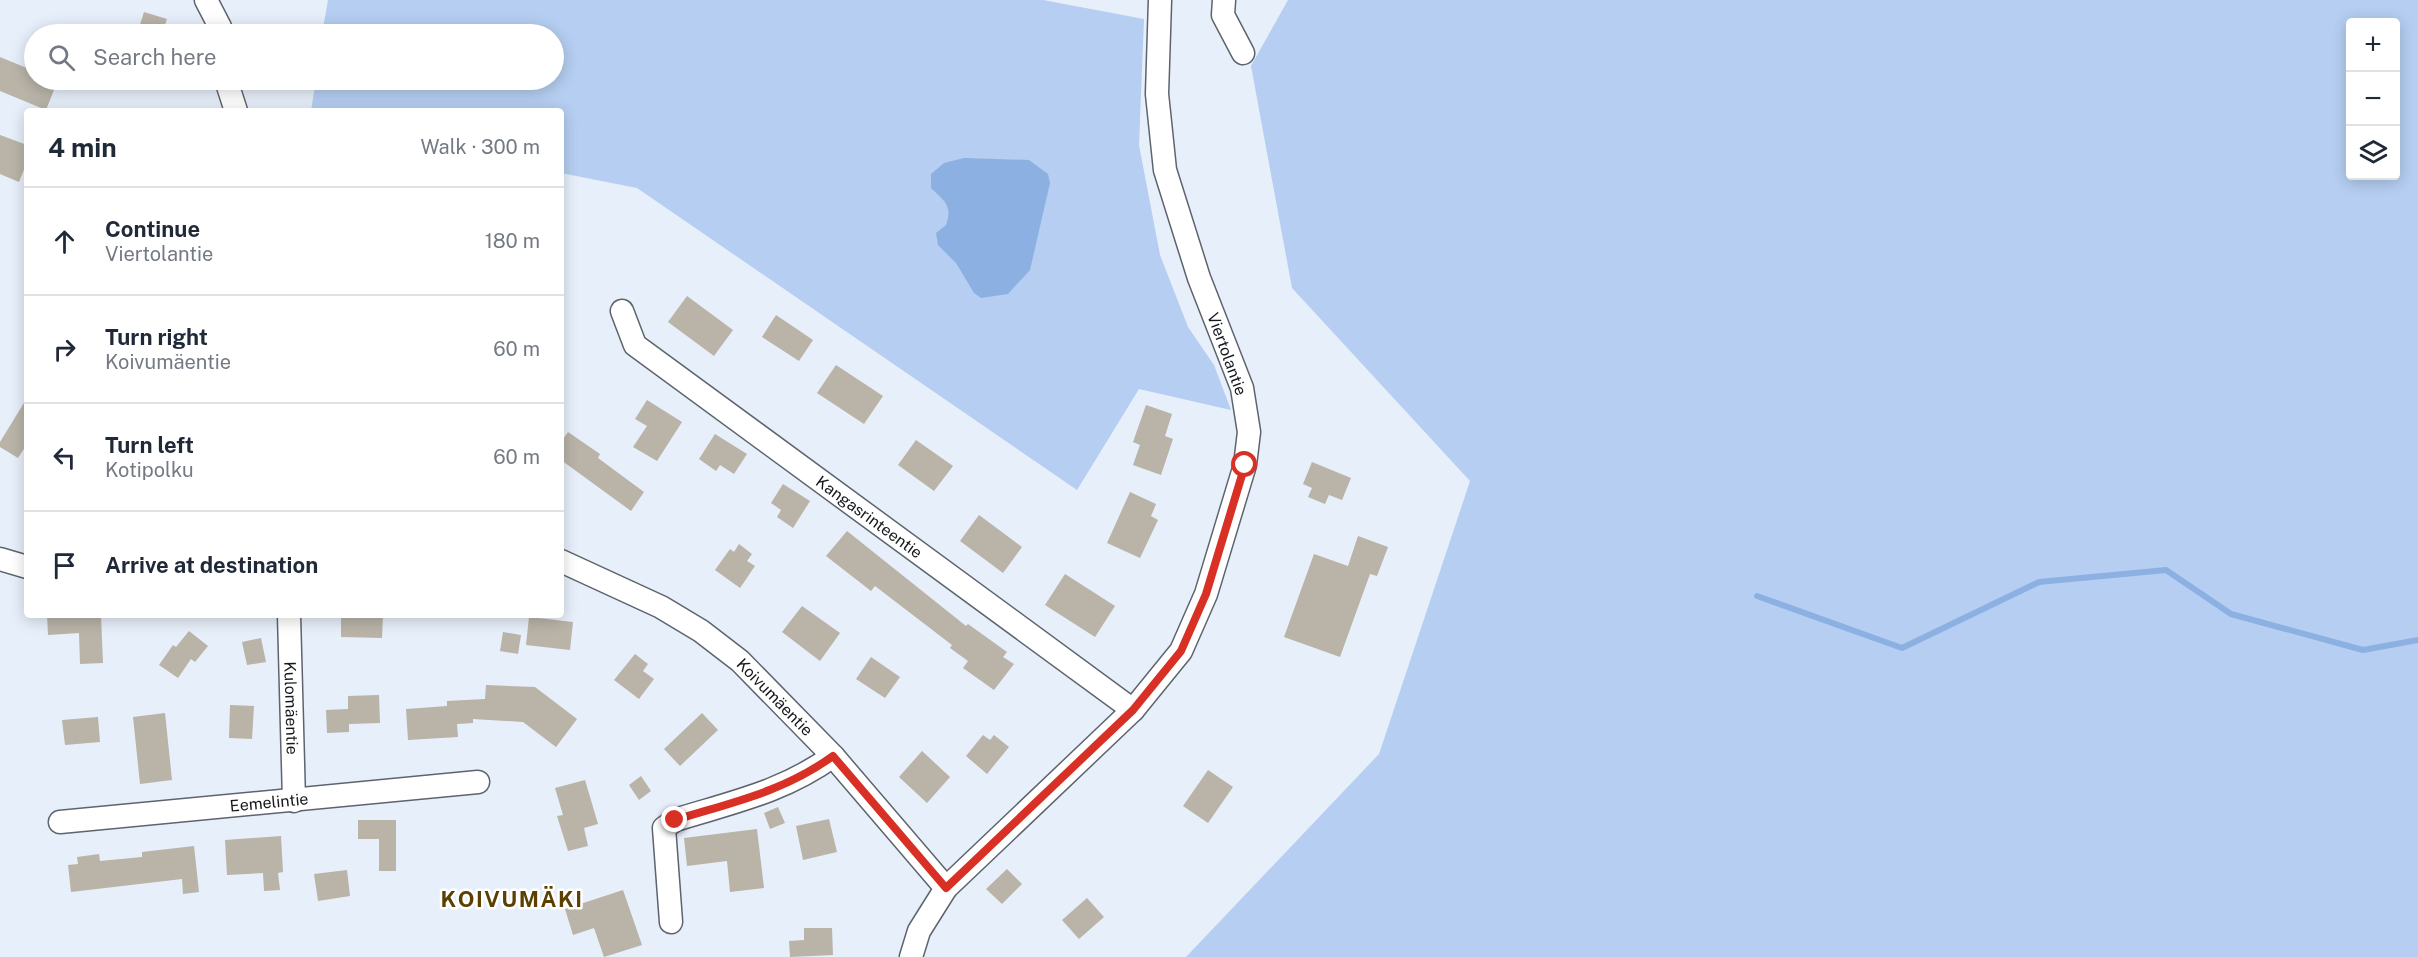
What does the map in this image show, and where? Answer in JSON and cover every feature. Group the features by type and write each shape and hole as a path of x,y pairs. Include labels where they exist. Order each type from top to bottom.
{"street":[{"path":"206,0 218,24"},
{"name":"Viertolantie","path":"911,957 919,931 946,888 1133,710 1181,651 1206,594 1245,465 1249,432 1242,388 1199,278 1166,170 1157,94 1160,0"},
{"path":"1224,0 1223,15 1243,53"},
{"path":"229,90 235,108"},
{"name":"Kangasrinteentie","path":"622,311 635,345 1133,710"},
{"path":"0,559 24,562"},
{"name":"Koivumäentie","path":"564,562 661,607 701,631 757,677 833,756 946,888"},
{"name":"Kulomäentie","path":"289,618 294,801"},
{"path":"671,922 664,828 675,820 780,788 807,775 833,756"},
{"name":"Eemelintie","path":"60,822 478,782"}],"shaded area":[{"path":"328,0 1043,0 1144,19 1139,145 1160,255 1188,327 1214,365 1231,410 1139,389 1077,490 637,188 564,174 564,108 311,108 314,90 564,90 564,24 324,24"},
{"path":"1288,0 2418,0 2418,957 1186,957 1379,754 1470,481 1292,288 1251,66"},
{"path":"964,158 1029,160 1048,174 1050,183 1030,270 1008,294 981,298 974,293 956,263 938,245 936,233 946,225 948,208 931,188 931,174 944,163"}],"building":[{"path":"144,12 167,19 165,24 140,24"},
{"path":"0,57 24,67 24,90 54,90 47,108 41,108 0,91"},
{"path":"0,135 24,144 24,170 19,182 0,174"},
{"path":"687,296 733,330 714,356 668,322"},
{"path":"776,315 813,340 799,361 762,337"},
{"path":"836,365 883,396 864,424 817,393"},
{"path":"647,400 682,422 657,461 633,447 647,426 635,419"},
{"path":"24,403 24,449 18,458 0,447 0,442"},
{"path":"1146,405 1172,414 1165,436 1173,439 1161,475 1133,465 1140,445 1133,442"},
{"path":"568,432 600,454 598,458 644,492 631,511 564,462 564,438"},
{"path":"715,434 747,454 734,474 720,465 716,471 699,459"},
{"path":"916,440 953,466 934,491 898,465"},
{"path":"1312,462 1351,478 1342,500 1329,495 1325,504 1308,497 1312,488 1303,484"},
{"path":"783,484 810,501 793,528 777,517 781,510 771,503"},
{"path":"1130,492 1156,504 1151,516 1158,520 1140,558 1107,543"},
{"path":"979,515 1022,547 1003,573 960,541"},
{"path":"847,531 966,626 968,624 1007,652 1003,657 1014,664 994,690 963,668 968,661 950,648 952,645 875,586 871,591 826,556"},
{"path":"1358,536 1388,547 1377,576 1370,574 1340,657 1284,637 1314,554 1348,566"},
{"path":"739,544 752,554 747,561 755,566 740,588 715,570 730,549 734,552"},
{"path":"1065,574 1115,606 1095,637 1045,605"},
{"path":"802,606 840,633 820,661 782,632"},
{"path":"47,618 101,618 103,663 80,664 79,633 48,635"},
{"path":"341,618 383,618 382,638 341,637"},
{"path":"529,618 573,622 570,650 526,645"},
{"path":"189,631 208,646 195,662 191,659 178,678 159,665 173,645 176,647"},
{"path":"503,632 521,635 518,654 500,651"},
{"path":"261,638 266,662 247,665 242,642"},
{"path":"635,654 648,664 643,671 654,679 639,699 614,680"},
{"path":"871,657 900,677 885,698 856,679"},
{"path":"486,685 535,687 577,719 556,747 523,722 473,719 473,723 457,724 458,737 408,740 406,709 447,706 447,701 485,699"},
{"path":"379,695 380,723 349,724 349,732 327,733 326,710 348,709 348,696"},
{"path":"230,705 254,706 252,739 229,738"},
{"path":"165,713 172,780 140,784 133,717"},
{"path":"702,713 718,730 680,766 664,749"},
{"path":"98,717 100,742 65,745 62,720"},
{"path":"983,735 990,740 994,735 1009,747 987,774 966,756"},
{"path":"922,751 950,777 927,803 899,777"},
{"path":"1208,770 1233,787 1208,823 1183,806"},
{"path":"641,776 651,791 639,800 629,785"},
{"path":"585,780 598,824 584,828 588,846 568,851 557,816 563,815 555,788"},
{"path":"778,807 785,823 770,829 764,813"},
{"path":"829,819 837,852 803,860 796,826"},
{"path":"358,820 396,820 396,871 379,871 379,839 358,839"},
{"path":"757,829 764,888 730,892 727,861 687,866 684,838"},
{"path":"281,836 283,872 278,873 280,890 264,891 263,873 227,875 225,840"},
{"path":"194,846 199,892 183,894 182,879 71,892 68,865 78,864 77,857 99,854 100,861 142,857 142,852"},
{"path":"1007,869 1022,884 1002,904 986,889"},
{"path":"347,870 350,896 318,901 314,874"},
{"path":"623,890 642,945 604,957 594,928 573,935 565,909"},
{"path":"1087,898 1104,917 1079,939 1062,920"},
{"path":"804,928 832,928 833,955 790,957 789,941 804,940"}],"waterway":[{"path":"1757,596 1902,648 2039,582 2166,570 2231,614 2363,650 2418,640"}],"district":[{"name":"KOIVUMÄKI","path":"512,899"}],"route":[{"path":"675,820 780,788 807,775 833,756 946,888 1133,710 1181,651 1206,594 1245,465"}]}
